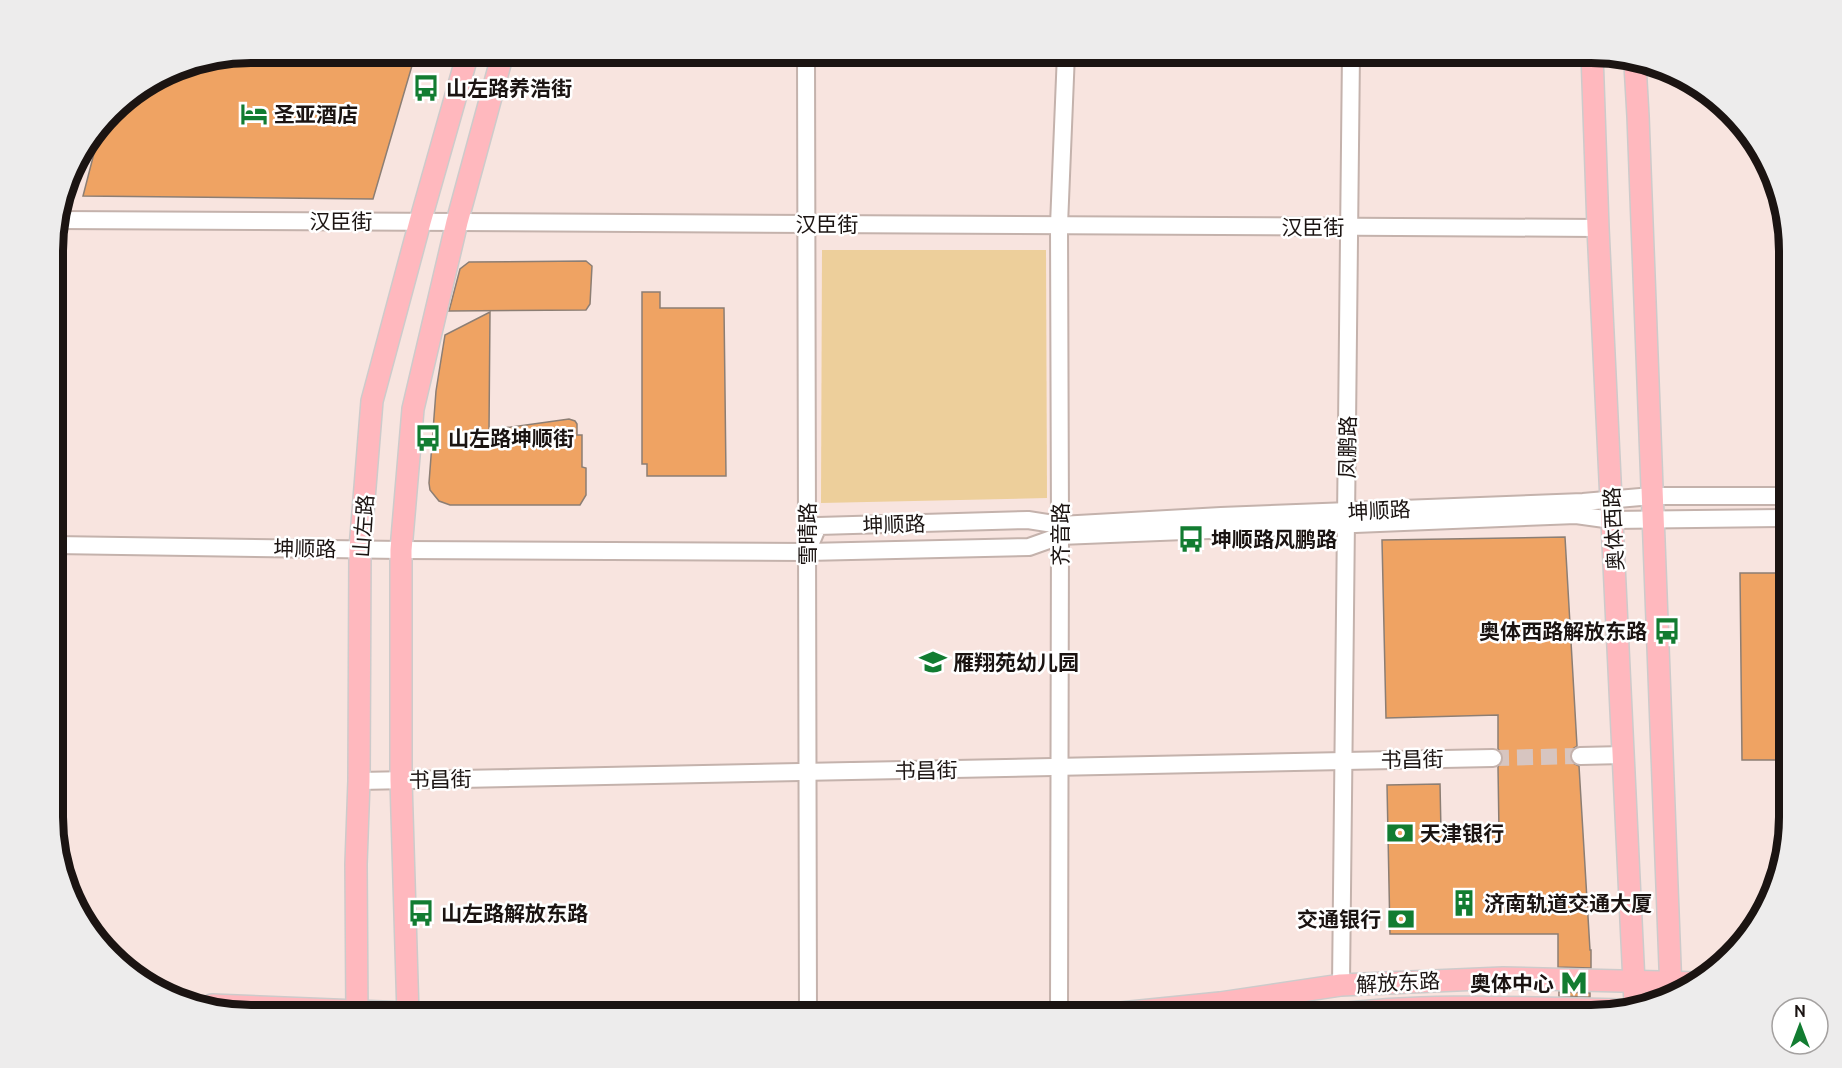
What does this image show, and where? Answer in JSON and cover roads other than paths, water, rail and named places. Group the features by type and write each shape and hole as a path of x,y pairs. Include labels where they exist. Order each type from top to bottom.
{"main road":[{"name":"山左路","path":"357,1005 356,864 359,781 360,549 372,401 465,63"},
{"name":"山左路","path":"408,1005 401,780 401,550 413,409 457,222 500,63"},
{"name":"奥体西路","path":"1592,63 1598,228 1635,999"},
{"name":"奥体西路","path":"1635,68 1671,987"},
{"name":"解放东路","path":"1200,1005 1341,985 1503,978 1635,982 1671,987"}],"street":[{"name":"雪晴路","path":"806,63 808,1005"},
{"name":"齐音路","path":"1059,1005 1059,225 1066,63"},
{"name":"凤鹏路","path":"1341,985 1351,63"},
{"name":"汉臣街","path":"66,220 1598,228"},
{"name":"坤顺路","path":"1612,510 1652,496 1779,496"},
{"name":"坤顺路","path":"807,552 818,526 1028,520 1060,531 1346,518 1387,509 1612,510 1653,519 1779,518"},
{"name":"坤顺路","path":"63,545 807,552 1029,547 1060,531"},
{"path":"1580,756 1624,755"},
{"name":"书昌街","path":"359,781 1493,758"}],"tunnel":[{"path":"1493,758 1580,756"}],"place":[{"name":"山左路养浩街","path":"426,88"},
{"name":"圣亚酒店","path":"254,114"},
{"name":"山左路坤顺街","path":"428,438"},
{"name":"坤顺路风鹏路","path":"1191,539"},
{"name":"奥体西路解放东路","path":"1667,631"},
{"name":"雁翔苑幼儿园","path":"933,662"},
{"name":"天津银行","path":"1400,833"},
{"name":"济南轨道交通大厦","path":"1464,903"},
{"name":"山左路解放东路","path":"421,913"},
{"name":"交通银行","path":"1401,919"},
{"name":"奥体中心","path":"1574,983"}]}
